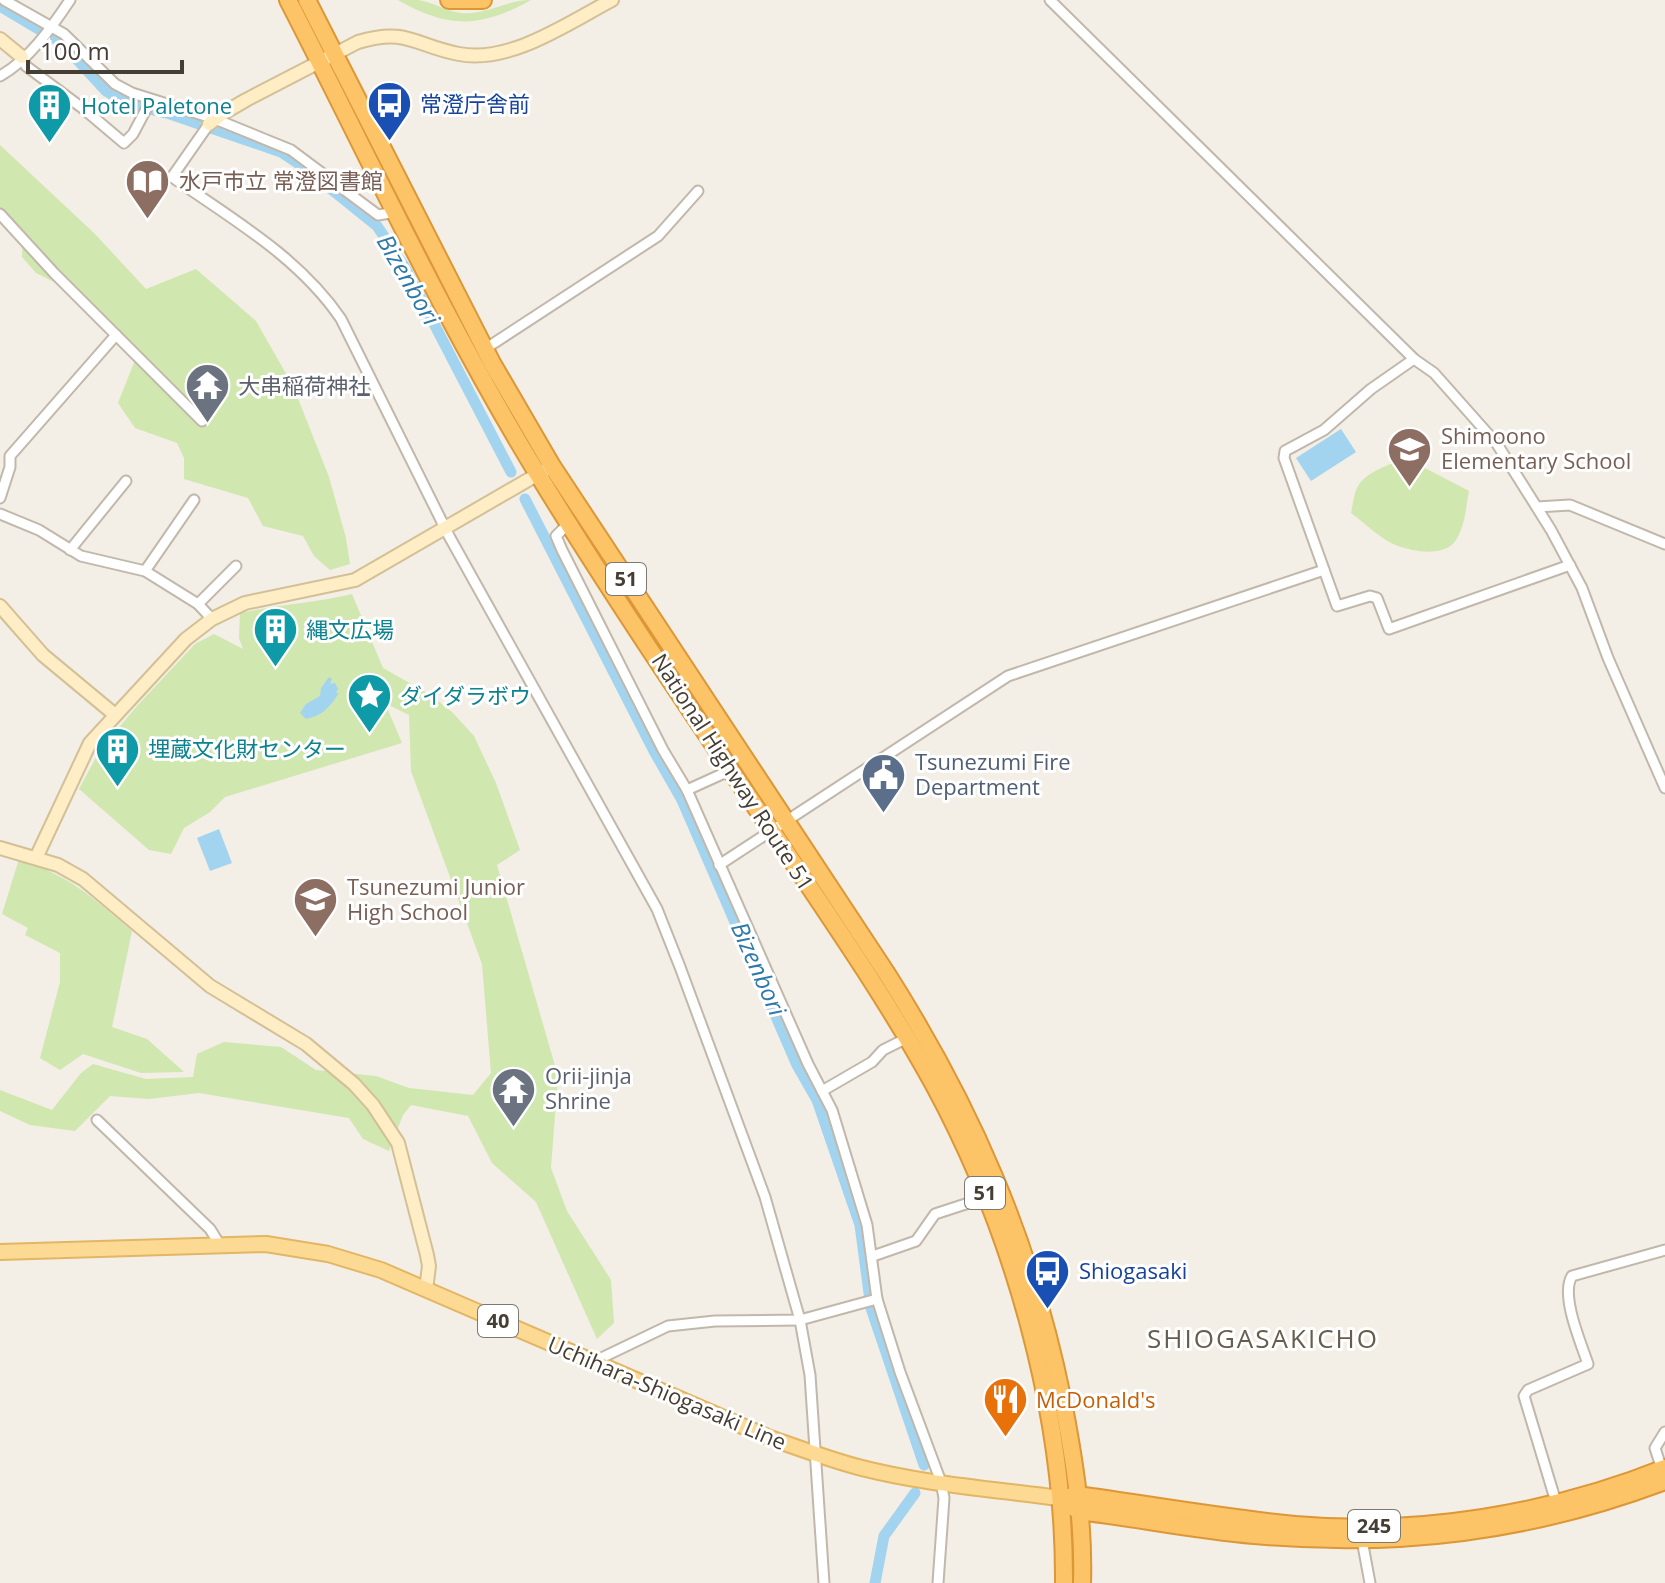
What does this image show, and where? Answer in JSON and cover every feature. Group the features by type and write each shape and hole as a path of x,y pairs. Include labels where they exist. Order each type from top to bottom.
{"highway":[{"name":"National Highway Route 51","path":"288,0 327,57 485,349 569,523 731,770 779,827 907,1038 953,1121 1005,1245 1029,1329 1048,1418 1059,1498 1064,1583"},
{"name":"National Highway Route 51","path":"307,0 327,57 396,212 447,316 779,827 922,1030 988,1157 1019,1237 1047,1327 1066,1419 1078,1503 1082,1583"},
{"path":"449,0 483,0"},
{"name":"245","path":"1059,1498 1249,1535 1362,1540 1468,1533 1513,1525 1609,1502 1664,1474"},
{"name":"245","path":"1078,1503 1295,1525 1435,1523 1509,1513 1664,1474"}],"main road":[{"name":"Uchihara-Shiogasaki Line","path":"0,1252 266,1244 328,1254 381,1270 770,1438 815,1454 860,1468 1059,1498"}],"street":[{"path":"4,0 52,28 147,108 291,150 378,215 387,216 396,212"},
{"path":"0,76 52,28 70,0"},
{"path":"612,0 522,46 491,55 460,55 399,36 377,36 327,57 209,126 172,177 291,262 331,304 446,528 657,909 765,1197 800,1320 810,1375 824,1583"},
{"path":"1050,0 1414,359 1434,373 1489,434 1537,507 1570,565 1665,788"},
{"path":"0,39 22,57 26,66 124,143 133,134 147,108"},
{"path":"485,349 658,236 676,220 698,191"},
{"path":"0,214 54,273 202,421"},
{"path":"0,498 10,467 10,456 116,335"},
{"path":"1414,359 1371,389 1324,430 1285,451 1284,458 1337,606 1370,596 1377,598 1389,629 1570,565"},
{"path":"36,858 84,753 114,714 186,639 212,619 245,603 355,580 545,470"},
{"path":"70,550 126,481"},
{"path":"145,571 194,500"},
{"path":"1537,507 1570,505 1665,544"},
{"path":"0,514 39,530 70,550 97,561 145,571 198,604 212,619"},
{"path":"569,523 556,536 562,550 687,790 832,1110 862,1204 873,1256 872,1301 941,1482 944,1498 938,1583"},
{"path":"198,604 236,566"},
{"path":"719,865 1016,672 1324,570"},
{"path":"0,606 43,655 114,714"},
{"path":"687,790 731,770"},
{"path":"0,848 58,865 83,879 210,986 318,1052 354,1084 373,1105 403,1156 429,1266 426,1290"},
{"path":"822,1091 872,1062 883,1050 907,1038"},
{"path":"97,1120 210,1229 220,1245"},
{"path":"873,1256 916,1241 935,1214 987,1197"},
{"path":"1556,1502 1524,1396 1528,1390 1588,1364 1570,1307 1568,1283 1572,1276 1665,1250"},
{"path":"593,1362 668,1326 715,1321 800,1320 872,1301"},
{"path":"1664,1474 1655,1448 1665,1432"},
{"path":"1362,1540 1370,1583"}],"green space":[{"path":"398,0 418,0 455,12 470,13 531,0 496,16 464,21 433,16"},
{"path":"0,145 94,233 146,289 196,269 256,321 293,386 329,477 350,564 330,570 314,556 303,536 263,526 248,498 184,479 184,458 177,443 135,428 118,403 139,350 88,299 36,273 22,257 23,230 0,218"},
{"path":"1404,457 1469,491 1459,535 1445,549 1421,551 1398,546 1379,536 1351,513 1362,481"},
{"path":"352,594 383,668 431,695 474,736 496,783 520,850 497,865 558,1076 551,1168 567,1211 611,1280 614,1323 597,1339 536,1202 492,1163 468,1116 411,1105 403,1115 389,1151 363,1139 349,1118 199,1093 149,1099 110,1096 75,1131 30,1125 0,1111 0,1090 52,1110 81,1073 93,1064 146,1079 193,1077 197,1054 224,1042 281,1047 316,1070 376,1076 409,1088 473,1095 491,1073 482,964 411,771 409,715 385,703 402,743 225,797 210,812 184,828 171,854 149,850 79,789 100,750 195,644 214,634 243,649 239,638 240,613"},
{"path":"19,859 67,880 132,931 112,1027 147,1039 184,1072 141,1073 83,1054 60,1070 40,1058 60,982 60,953 25,935 28,928 2,914"}],"water":[{"path":"1341,429 1356,452 1311,481 1296,458"},
{"path":"329,677 332,679 330,684 335,683 336,693 339,693 325,710 306,719 300,713 306,704 320,696 321,688"},
{"path":"219,829 232,863 210,871 197,838"}],"waterway":[{"name":"Bizenbori","path":"0,6 62,43 106,91 129,104 170,114 281,152 377,226 404,266 511,472"},
{"name":"Bizenbori","path":"525,499 682,800 797,1065 817,1100 860,1225 871,1308 924,1465"},
{"name":"Bizenbori","path":"875,1583 884,1536 915,1493"}],"place":[{"name":"常澄庁舎前","path":"389,143"},
{"name":"Hotel Paletone","path":"50,145"},
{"name":"水戸市立 常澄図書館","path":"148,220"},
{"name":"大串稲荷神社","path":"207,425"},
{"name":"Shimoono Elementary School","path":"1410,488"},
{"name":"縄文広場","path":"275,669"},
{"name":"ダイダラボウ","path":"369,735"},
{"name":"埋蔵文化財センター","path":"117,788"},
{"name":"Tsunezumi Fire Department","path":"884,814"},
{"name":"Tsunezumi Junior High School","path":"316,939"},
{"name":"Orii-jinja Shrine","path":"514,1128"},
{"name":"Shiogasaki","path":"1048,1310"},
{"name":"McDonald's","path":"1005,1439"}],"district":[{"name":"SHIOGASAKICHO","path":"1263,1339"}]}
